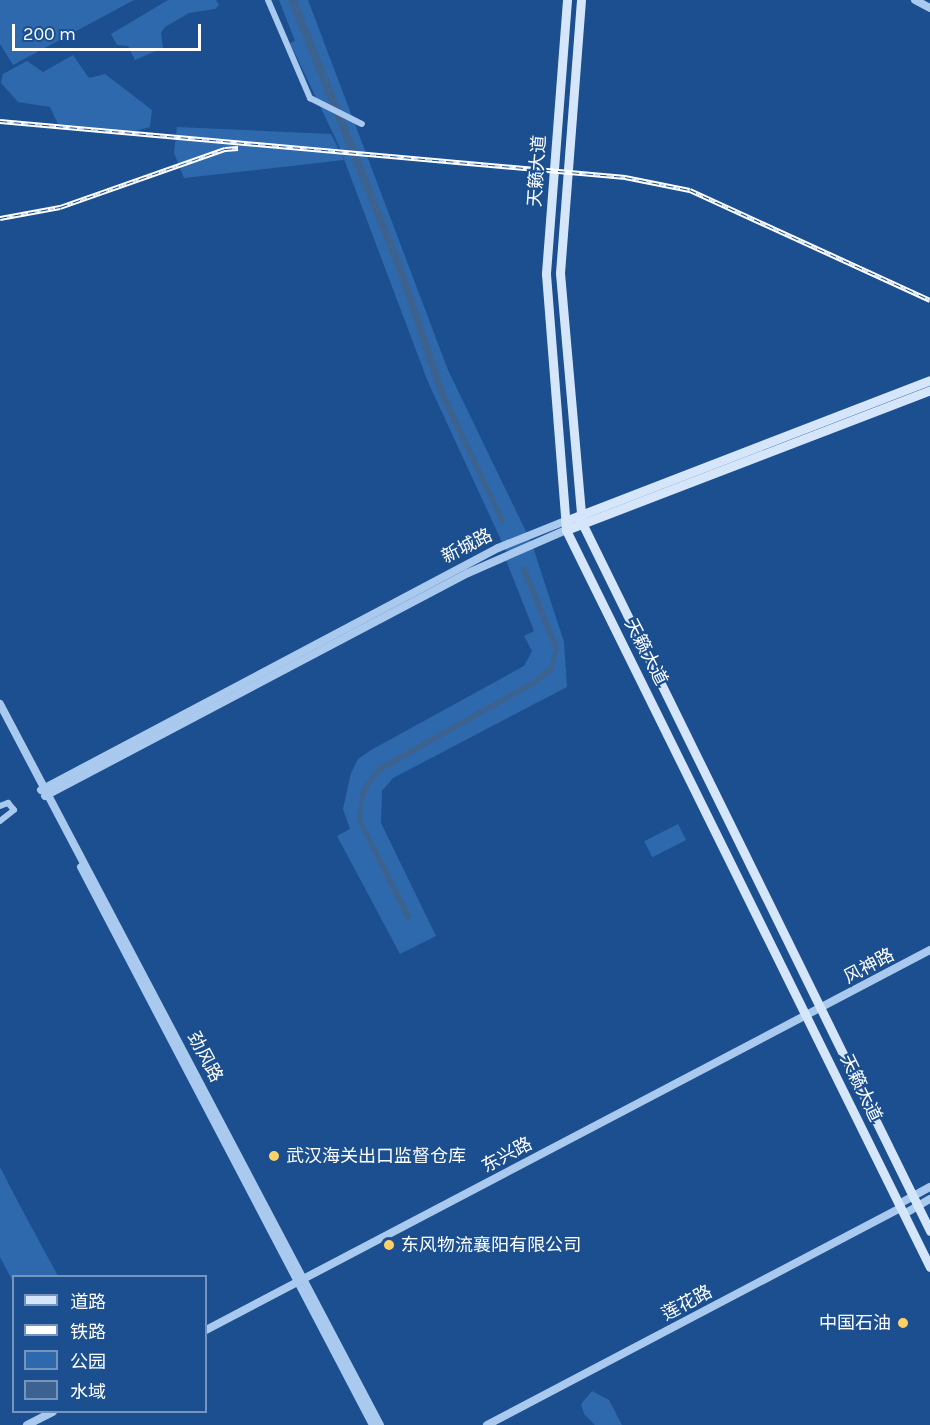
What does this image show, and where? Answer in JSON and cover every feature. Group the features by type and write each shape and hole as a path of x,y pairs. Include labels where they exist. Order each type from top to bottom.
{"main road":[{"name":"天籁大道","path":"567,0 546,274 565,526 930,1267"},
{"name":"天籁大道","path":"581,0 560,273 582,518 930,1231"},
{"name":"新城路","path":"565,526 930,380"},
{"name":"新城路","path":"582,518 930,390"}],"street":[{"path":"268,0 310,98 362,124"},
{"path":"915,0 930,8"},
{"name":"新城路","path":"44,792 498,548 565,526"},
{"name":"劲风路","path":"0,704 44,792 380,1425"},
{"name":"劲风路","path":"0,715 44,792"},
{"path":"0,806 8,803 14,810 0,821"},
{"name":"风神路","path":"822,1007 930,950"},
{"name":"东兴路","path":"207,1329 822,1007"},
{"name":"莲花路","path":"902,1209 913,1196 930,1187"},
{"name":"莲花路","path":"487,1425 902,1209 918,1206 930,1199"},
{"name":"劲风路","path":"303,1279 373,1425"},
{"path":"27,1425 50,1413"}],"green space":[{"path":"0,0 134,0 13,65 0,44"},
{"path":"168,0 216,0 219,5 215,9 189,13 165,27 161,33 163,48 135,60 128,46 117,45 111,34"},
{"path":"279,0 308,0 448,370 532,544 564,642 567,687 393,778 382,791 381,823 436,936 400,954 337,836 350,829 343,809 351,773 358,759 371,750 524,666 532,651 524,636 534,631 504,555 507,553 428,382 339,146 290,43 295,41"},
{"path":"73,55 89,78 105,74 152,110 150,127 135,131 58,124 50,107 18,102 1,83 3,74 27,61 43,72"},
{"path":"177,127 331,134 344,160 184,178 174,153"},
{"path":"678,824 686,840 652,857 644,841"},
{"path":"0,1167 57,1275 12,1275 12,1280 0,1257"},
{"path":"592,1391 609,1400 622,1425 595,1425 584,1414 581,1404"}],"water":[{"path":"288,0 297,0 402,263 447,396 506,522 501,524 438,393 395,266"},
{"path":"526,566 559,647 553,671 535,685 384,770 371,783 363,801 362,820 412,917 406,920 357,821 361,789 379,766 533,680 549,667 554,650 520,568"}],"railway":[{"path":"0,121 625,177 690,190 930,300"},
{"path":"0,218 60,207 225,149 238,148"}],"place":[{"name":"武汉海关出口监督仓库","path":"274,1156"},
{"name":"东风物流襄阳有限公司","path":"389,1245"},
{"name":"中国石油","path":"903,1323"}]}
